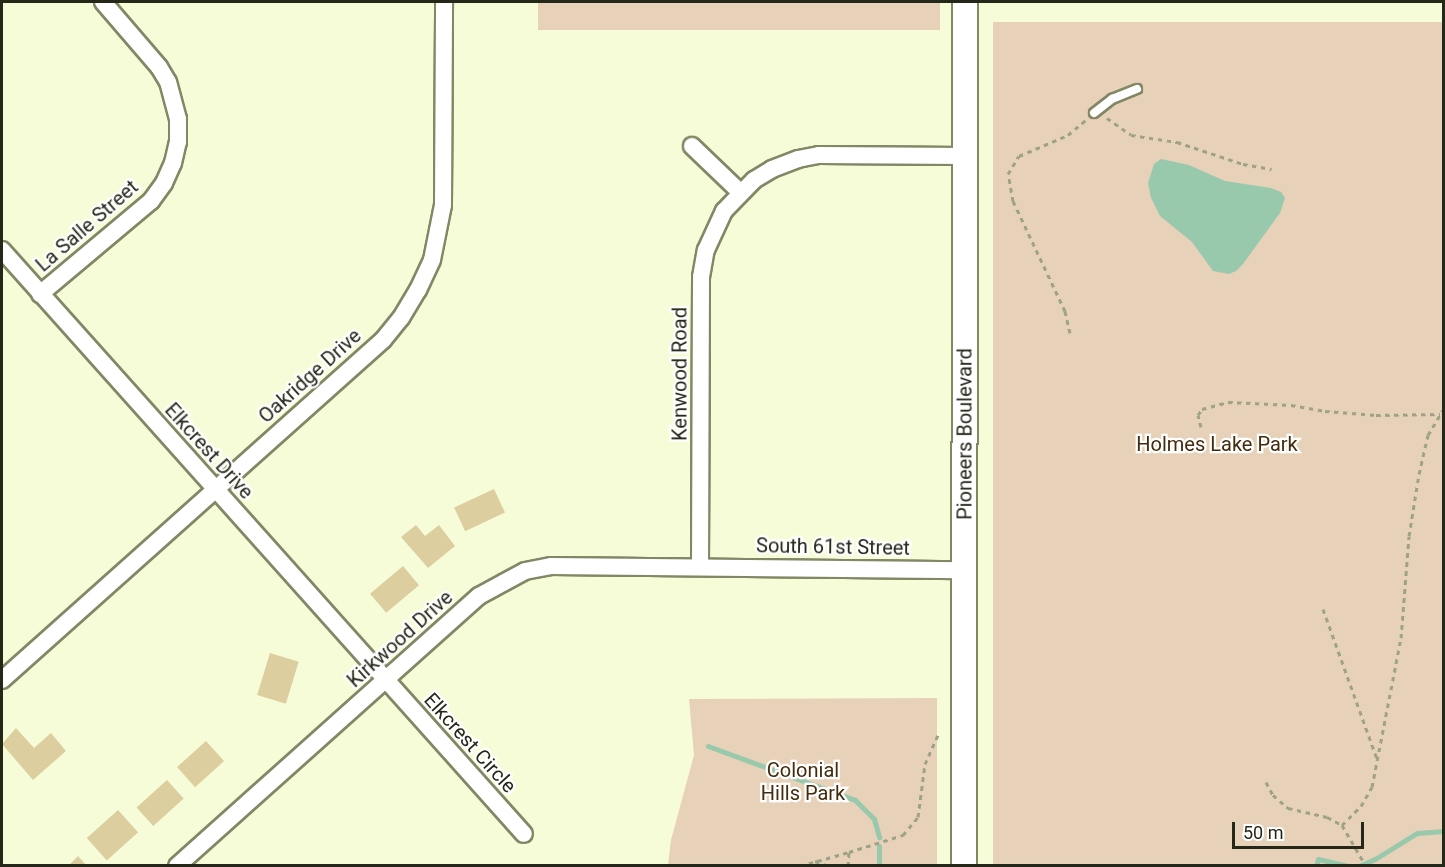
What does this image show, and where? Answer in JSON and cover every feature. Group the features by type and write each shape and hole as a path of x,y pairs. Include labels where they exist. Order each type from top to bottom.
{"main road":[{"name":"Pioneers Boulevard","path":"964,866 965,2"}],"street":[{"name":"La Salle Street","path":"40,294 151,201 168,173 178,142 177,111 168,82 159,67 103,2"},
{"name":"Oakridge Drive","path":"2,680 383,340 401,318 432,260 443,205 444,2"},
{"path":"692,146 740,192"},
{"name":"Kenwood Road","path":"700,566 701,277 706,250 713,230 740,192 772,168 798,159 819,155 965,156"},
{"name":"Elkcrest Drive","path":"2,250 386,680"},
{"name":"Kirkwood Drive","path":"177,866 479,596 492,587 525,571 551,566 700,566"},
{"name":"South 61st Street","path":"700,566 964,570"},
{"name":"Elkcrest Circle","path":"386,680 524,834"}],"lane":[{"path":"1094,113 1112,99 1137,89"}],"path":[{"path":"1070,333 1061,302 1013,201 1008,174 1019,156 1068,135 1094,113 1104,116 1131,135 1177,142 1243,165 1272,169"},
{"path":"1201,427 1198,416 1202,409 1228,402 1292,405 1325,411 1376,415 1440,414"},
{"path":"1342,825 1367,798 1378,761 1401,638 1409,536 1419,474 1428,435 1443,408"},
{"path":"1323,609 1378,761"},
{"path":"800,866 903,835 911,828 918,817 925,764 939,732"},
{"path":"1266,782 1273,795 1288,808 1327,817 1342,825 1366,866"},
{"path":"848,866 849,852"},
{"path":"814,861 828,866"}],"green space":[{"path":"538,2 940,2 940,30 538,30"},
{"name":"Holmes Lake Park","path":"993,22 1443,22 1443,866 993,866"},
{"name":"Colonial Hills Park","path":"937,698 937,865 668,865 671,840 694,755 689,699"}],"shaded area":[{"path":"1161,159 1189,165 1225,181 1271,188 1281,192 1285,198 1280,213 1236,271 1229,274 1213,271 1192,242 1160,216 1151,198 1148,183 1154,164"}],"building":[{"path":"494,489 505,513 465,531 454,508"},
{"path":"416,525 425,536 439,525 455,546 428,568 401,537"},
{"path":"403,566 419,585 386,613 370,594"},
{"path":"270,653 299,662 286,704 257,695"},
{"path":"16,728 34,748 51,733 66,751 33,780 2,744"},
{"path":"206,741 224,761 195,787 177,767"},
{"path":"167,780 184,799 153,826 137,807"},
{"path":"118,810 138,832 107,860 87,838"},
{"path":"78,856 87,866 68,866"}],"waterway":[{"path":"708,746 855,800 874,819 879,837"},
{"path":"1359,866 1375,859 1417,833 1444,831"},
{"path":"879,846 879,866"},
{"path":"1316,866 1318,859 1348,866"}]}
